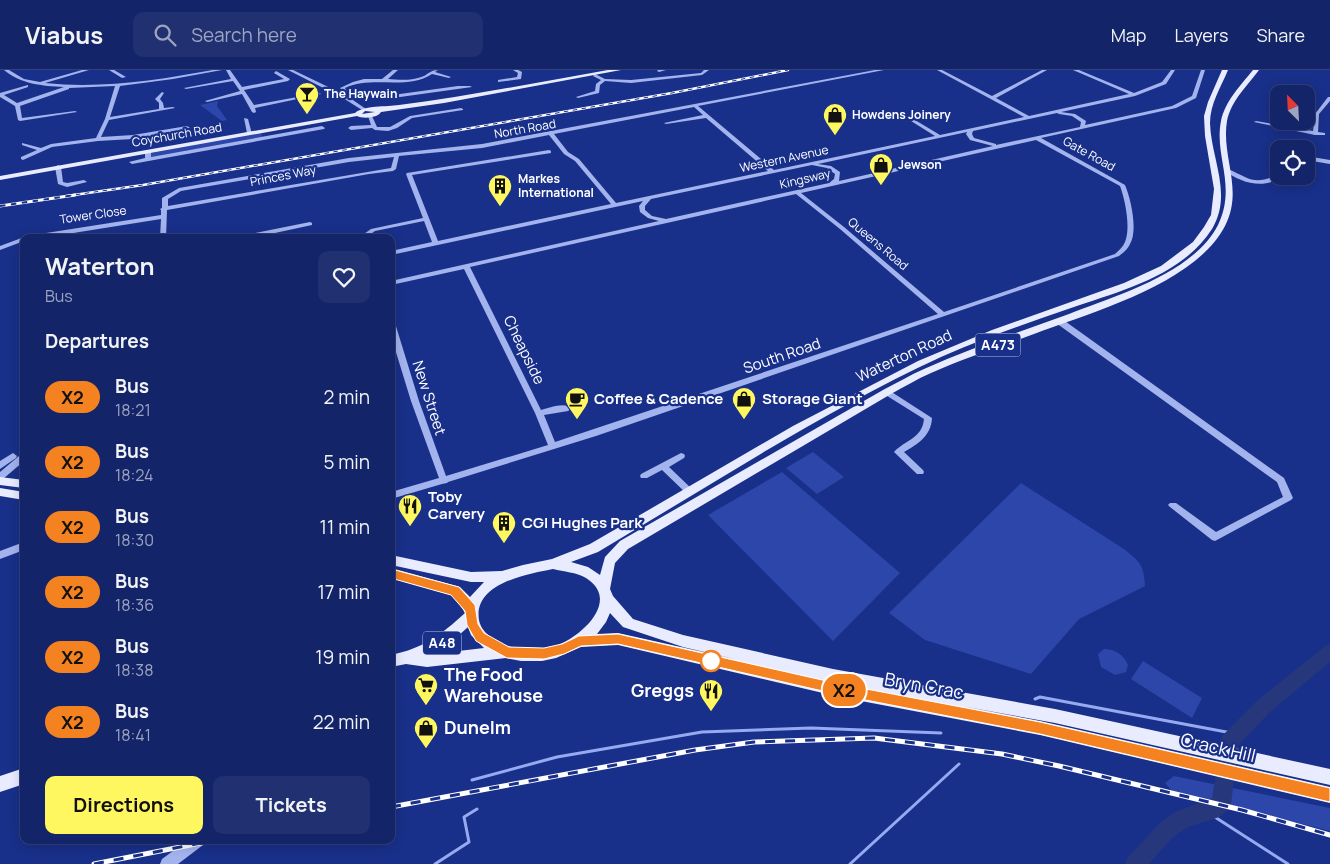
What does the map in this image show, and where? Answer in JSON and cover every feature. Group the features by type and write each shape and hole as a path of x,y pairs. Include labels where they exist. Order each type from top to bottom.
{"main road":[{"path":"364,109 379,110 618,70"},
{"name":"Waterton Road","path":"553,564 594,548 844,402 923,362 1124,286 1177,258 1194,244 1207,229 1215,214 1218,180 1210,141 1208,110 1225,70"},
{"name":"Waterton Road","path":"605,593 606,567 613,555 624,545 887,392 927,372 1155,282 1190,262 1217,231 1224,218 1228,206 1230,185 1224,122 1231,104 1256,70"},
{"name":"Coychurch Road","path":"358,114 358,112 364,109"},
{"path":"370,116 377,114 379,110"},
{"name":"Coychurch Road","path":"0,178 58,167 148,156 250,133 266,134 358,114 370,116"},
{"path":"0,481 19,483"},
{"path":"0,492 20,495"},
{"path":"395,561 470,577 508,574"},
{"name":"A48","path":"395,660 407,658 446,640 471,613 485,588 508,574 553,564 586,572 599,581 605,593 605,613 601,621 579,641 564,649 544,654 507,652 427,661 407,658"},
{"path":"395,574 455,591 471,613"},
{"name":"Bryn Crac","path":"605,593 614,608 628,623 683,641 833,676 1055,716 1147,744"},
{"name":"A48","path":"471,613 474,630 480,637 507,652"},
{"name":"Bryn Crac","path":"579,641 598,638 618,639 840,690 1147,744"},
{"name":"Crack Hill","path":"1147,744 1282,766 1330,777"},
{"name":"Crack Hill","path":"1147,744 1283,784 1330,795"},
{"path":"0,784 20,777"}],"street":[{"path":"7,71 20,70"},
{"path":"39,84 87,70"},
{"path":"112,70 124,77"},
{"path":"7,71 18,78 39,84 69,87 118,84 220,70"},
{"path":"228,70 232,80 242,90 254,110 319,94"},
{"path":"290,70 345,96 364,109"},
{"path":"383,81 396,70"},
{"path":"500,81 519,78 520,73 515,70"},
{"path":"595,75 604,80 636,82 686,73 702,74 706,70"},
{"name":"North Road","path":"163,209 165,198 179,190 315,165 482,146 696,107 882,70"},
{"path":"939,70 1028,117"},
{"path":"992,98 1045,70"},
{"path":"1075,70 1084,71 1132,95"},
{"name":"Western Avenue","path":"395,252 1132,95 1164,83 1173,70"},
{"name":"Kingsway","path":"395,282 1082,128 1185,103 1196,95 1203,70"},
{"path":"179,71 183,76"},
{"path":"345,92 342,88 352,83 423,78 435,71 448,77"},
{"path":"662,71 672,76"},
{"path":"207,101 242,90 288,80 276,72"},
{"path":"628,75 636,82"},
{"path":"186,88 232,80"},
{"path":"404,80 416,94"},
{"path":"578,97 597,92 598,84 604,80"},
{"path":"98,139 107,119 118,84"},
{"path":"0,95 26,86"},
{"path":"17,105 69,87"},
{"path":"376,96 404,96 445,88 470,87"},
{"path":"162,93 157,99 161,103 162,110"},
{"path":"0,95 17,105 20,120 75,112"},
{"path":"1315,132 1317,114 1330,98"},
{"path":"696,107 773,172"},
{"path":"107,119 173,108"},
{"path":"350,128 373,126 382,130 392,129 407,118 461,109"},
{"path":"1052,112 1077,117 1084,122 1082,128"},
{"path":"905,115 938,136"},
{"path":"370,116 373,126"},
{"path":"666,123 707,116"},
{"path":"246,119 250,133"},
{"path":"1256,122 1323,134"},
{"path":"150,135 151,128"},
{"path":"23,158 40,149 78,141 150,135 187,128"},
{"path":"132,162 148,156 266,134 318,128"},
{"path":"971,129 969,136 975,141 1001,146"},
{"path":"551,134 566,153 577,160 615,206"},
{"name":"Gate Road","path":"1037,138 1115,180 1122,186 1126,194"},
{"path":"73,148 78,141"},
{"path":"24,144 40,149"},
{"path":"436,244 408,172 549,152"},
{"name":"Princes Way","path":"163,209 393,169 397,155"},
{"path":"1315,160 1330,162"},
{"path":"807,164 825,166 835,171 838,178 829,185"},
{"path":"58,167 60,183 67,185 84,182"},
{"path":"1228,171 1248,180 1267,183 1270,181"},
{"path":"1230,185 1248,180"},
{"name":"Queens Road","path":"797,192 944,316"},
{"name":"South Road","path":"395,495 552,447 944,316 1117,255 1128,243 1130,234 1126,194"},
{"path":"649,198 642,206 644,213 650,217 668,221"},
{"path":"163,209 163,234"},
{"name":"Tower Close","path":"52,234 163,217"},
{"path":"367,234 374,230 426,219"},
{"path":"277,234 310,224"},
{"name":"Tower Close","path":"0,248 20,240"},
{"name":"Cheapside","path":"466,266 540,413 552,447"},
{"path":"1059,321 1281,480 1288,498 1215,537 1173,505"},
{"name":"New Street","path":"395,336 415,401 444,481"},
{"path":"887,392 928,418 928,426 924,433 898,452 920,472"},
{"path":"540,413 568,408"},
{"path":"0,466 13,456"},
{"path":"644,476 681,456"},
{"path":"0,477 20,460"},
{"path":"13,466 11,478 19,483"},
{"path":"663,466 690,492"},
{"path":"0,555 20,548"},
{"path":"167,864 193,844"}],"shaded area":[{"path":"218,101 217,106 227,120 222,121 200,105"},
{"path":"261,132 262,137 151,157 151,153"},
{"path":"813,452 844,477 817,494 786,468"},
{"path":"782,472 900,573 833,641 708,515"},
{"path":"1021,483 1129,553 1142,568 1145,586 1079,619 1031,674 925,640 889,613"},
{"path":"1104,649 1115,651 1122,656 1128,665 1126,672 1115,675 1101,667 1098,654"},
{"path":"1143,661 1202,698 1192,718 1131,679"},
{"path":"1174,776 1330,808 1330,831 1172,791 1165,783"}],"waterway":[{"path":"1135,864 1168,829 1182,819 1207,812 1221,804 1229,742 1264,706 1330,652"},
{"path":"1035,699 1040,697 1237,734"},
{"path":"472,780 557,757 702,732 811,728 941,733"},
{"path":"850,864 959,764"},
{"path":"435,864 469,842 464,817 477,809"},
{"path":"1207,812 1288,864"}],"railway":[{"path":"67,196 143,185 672,93 788,70"},
{"path":"0,206 75,195"},
{"path":"395,806 695,750 754,742 874,738 1002,754 1059,766 1242,810 1330,835"},
{"path":"94,864 196,844"}],"bus line":[{"name":"X2","path":"395,574 444,587 461,595 471,609 470,617 474,630 489,644 507,652 530,655 544,654 564,649 579,641 598,638 618,639 840,690 959,711 1145,751 1330,795"}],"place":[{"name":"The Haywain","path":"307,115"},
{"name":"Howdens Joinery","path":"835,136"},
{"name":"Jewson","path":"881,186"},
{"name":"Markes International","path":"500,207"},
{"name":"Coffee & Cadence","path":"577,420"},
{"name":"Storage Giant","path":"744,420"},
{"name":"Toby Carvery","path":"410,527"},
{"name":"CGI Hughes Park","path":"504,544"},
{"name":"The Food Warehouse","path":"426,706"},
{"name":"Greggs","path":"711,712"},
{"name":"Dunelm","path":"426,749"}]}
